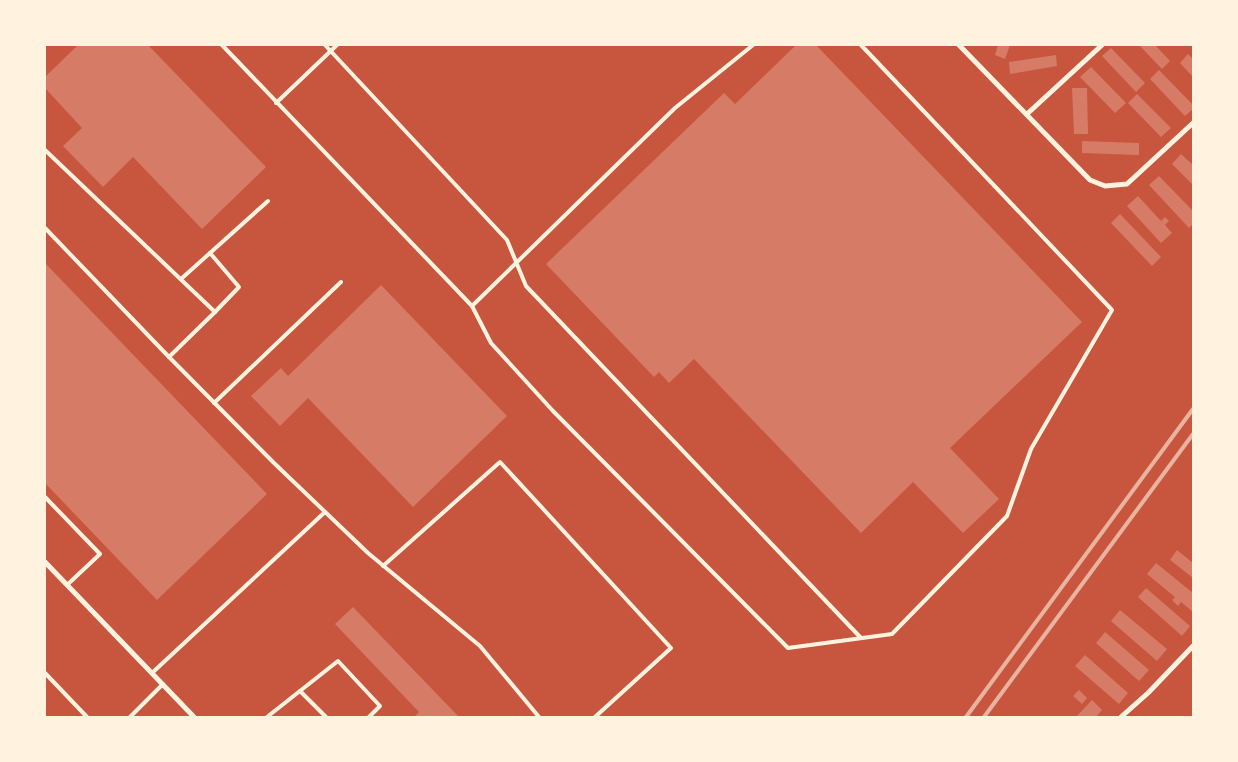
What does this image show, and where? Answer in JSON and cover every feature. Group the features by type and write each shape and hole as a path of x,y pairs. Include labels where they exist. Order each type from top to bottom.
{"street":[{"path":"959,45 1090,180 1105,186 1127,184 1193,123"},
{"path":"1027,114 1102,45"},
{"path":"45,562 194,717"},
{"path":"1122,717 1193,646"}],"lane":[{"path":"222,45 472,306 491,343 553,411 788,648 892,634 1007,516 1031,449 1112,310 861,45"},
{"path":"325,45 507,240 526,286 861,638"},
{"path":"276,103 337,45"},
{"path":"472,306 675,108 753,45"},
{"path":"45,150 215,312"},
{"path":"181,280 268,201"},
{"path":"45,228 214,403 325,512 383,566 480,646 539,717"},
{"path":"169,357 239,287 210,253"},
{"path":"214,403 341,282"},
{"path":"383,566 500,462 671,648 595,717"},
{"path":"45,497 100,554 67,585"},
{"path":"152,673 325,512"},
{"path":"267,717 338,660 380,706 369,717"},
{"path":"45,673 87,717"},
{"path":"130,717 163,684"},
{"path":"300,692 326,717"}],"building":[{"path":"78,45 148,45 266,167 202,229 133,157 103,187 63,146 82,128 45,88 45,77"},
{"path":"796,45 816,45 1082,322 950,448 999,499 963,533 913,482 861,533 694,359 669,383 659,372 654,377 546,264 724,93 735,104"},
{"path":"998,45 1010,45 1005,59 995,55"},
{"path":"1139,45 1155,45 1170,61 1162,69"},
{"path":"1111,48 1145,83 1136,92 1102,56"},
{"path":"1188,54 1193,59 1193,77 1180,63"},
{"path":"1056,55 1057,66 1010,74 1009,62"},
{"path":"1091,67 1126,103 1115,113 1080,77"},
{"path":"1159,70 1193,105 1193,109 1185,116 1150,79"},
{"path":"1072,88 1087,88 1088,134 1074,134"},
{"path":"1137,94 1171,128 1161,137 1128,103"},
{"path":"1082,141 1139,143 1139,155 1082,153"},
{"path":"1181,154 1193,165 1193,185 1172,164"},
{"path":"1159,176 1193,211 1193,224 1189,228 1149,185"},
{"path":"1138,196 1161,221 1165,217 1169,221 1165,225 1172,233 1161,243 1127,206"},
{"path":"1120,214 1161,257 1152,266 1111,223"},
{"path":"45,263 267,494 157,600 45,483"},
{"path":"381,285 507,416 413,507 308,398 280,426 251,396 281,368 288,376"},
{"path":"1177,550 1193,563 1193,578 1170,560"},
{"path":"1156,563 1193,593 1193,612 1181,602 1178,606 1172,600 1175,597 1147,574"},
{"path":"1146,588 1190,626 1182,636 1138,597"},
{"path":"353,607 459,717 414,717 419,712 335,624"},
{"path":"1120,610 1167,649 1157,661 1111,621"},
{"path":"1105,632 1149,670 1139,681 1096,643"},
{"path":"1085,655 1128,693 1119,704 1075,666"},
{"path":"1079,690 1087,698 1082,704 1073,696"},
{"path":"1092,700 1102,710 1096,717 1076,717"}],"railway":[{"path":"966,717 1193,409"},
{"path":"984,717 1193,434"}]}
